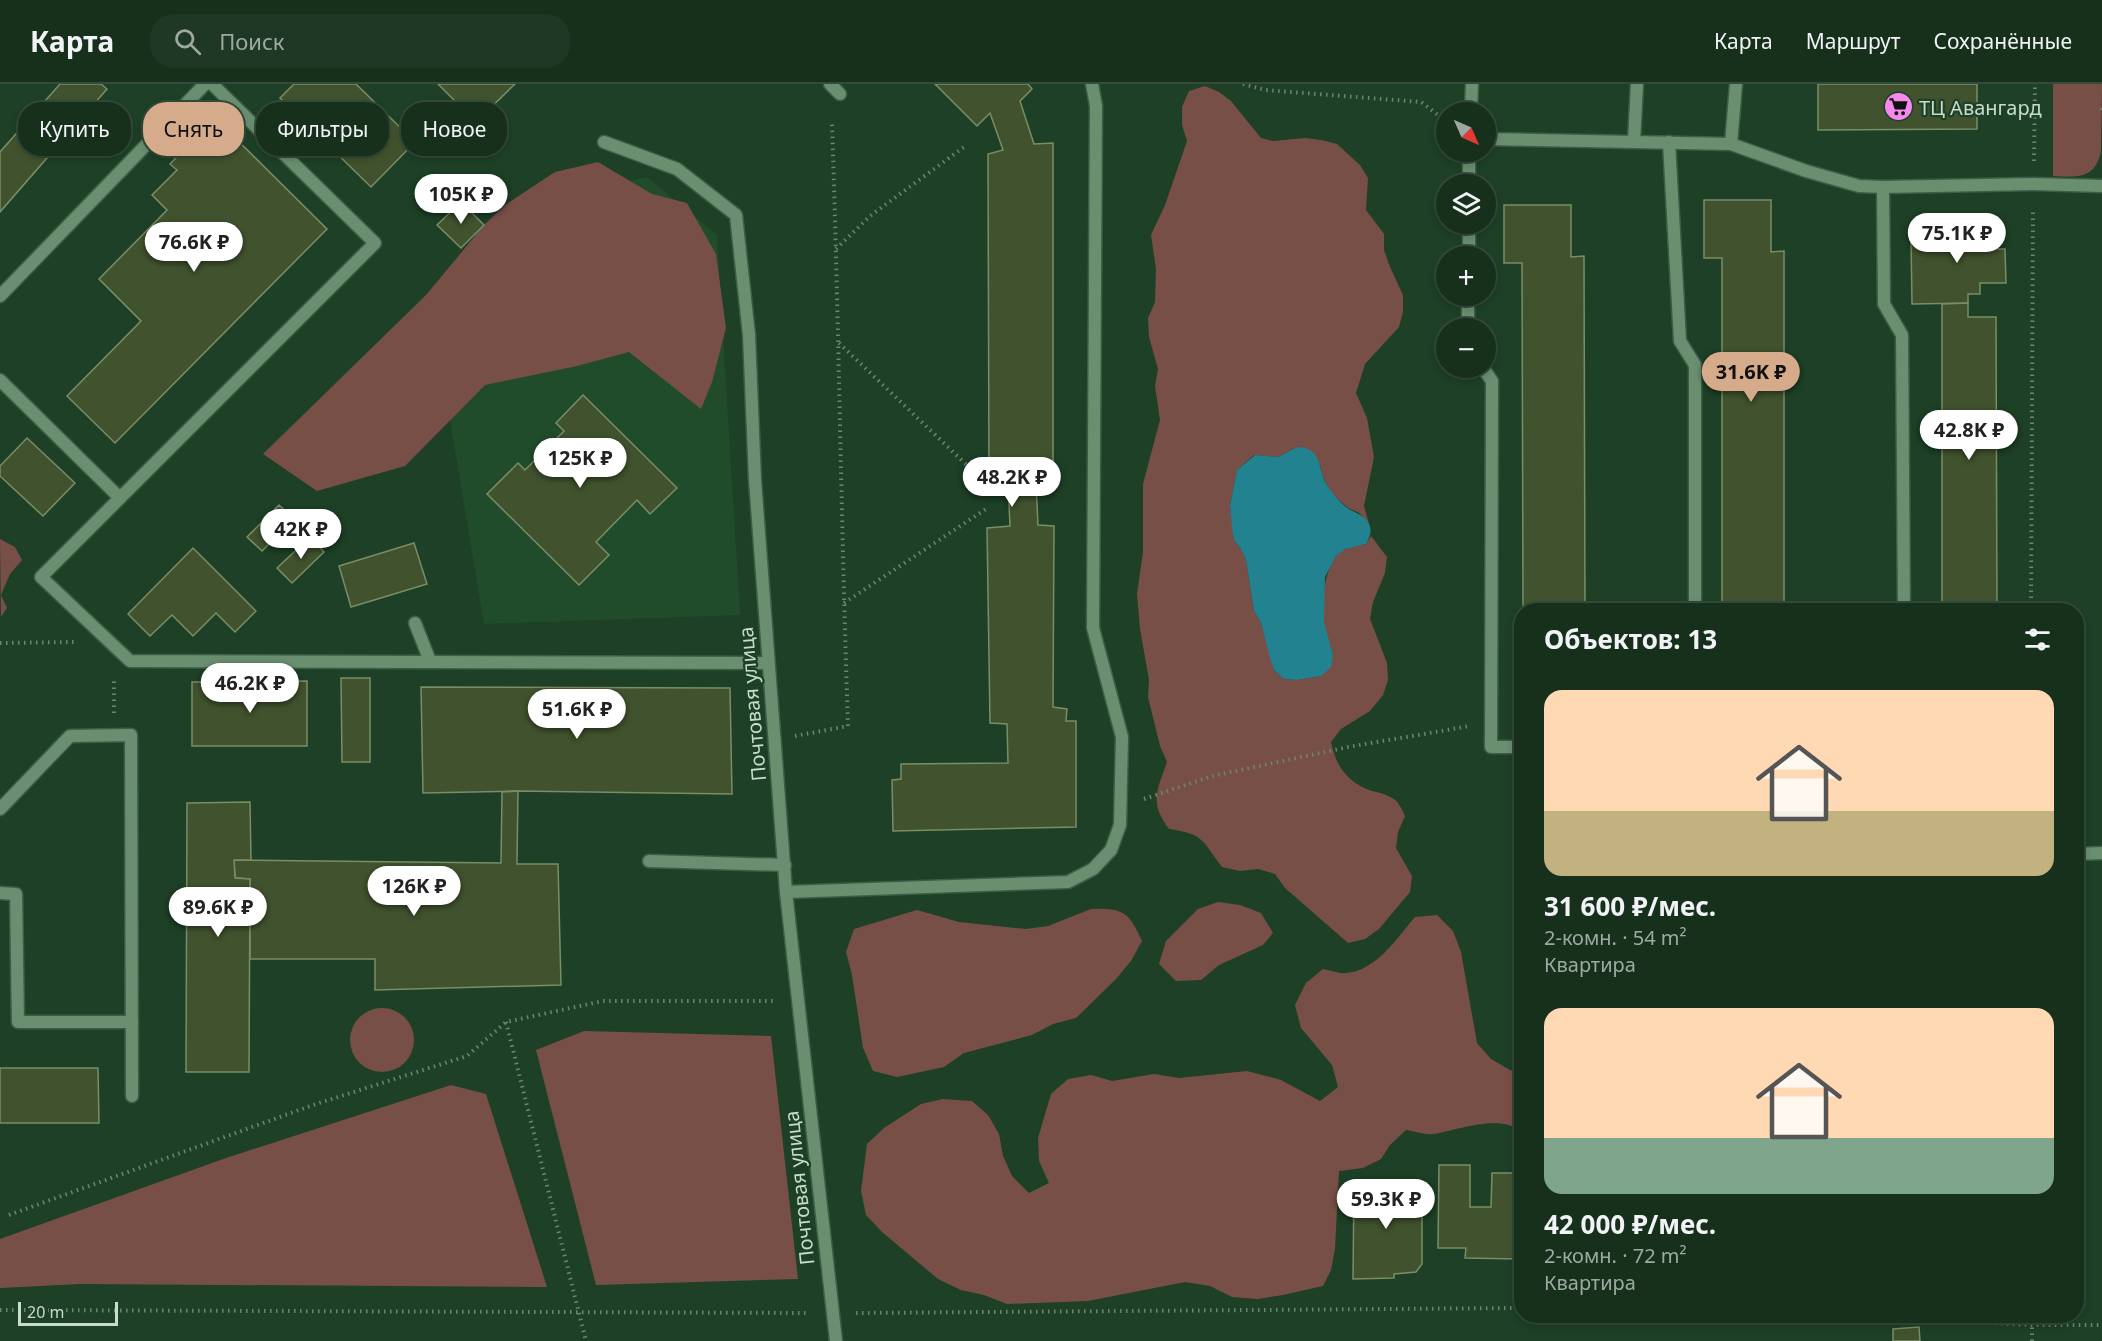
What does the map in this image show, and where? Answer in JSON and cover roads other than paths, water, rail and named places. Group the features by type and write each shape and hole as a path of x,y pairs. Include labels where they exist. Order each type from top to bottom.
{"street":[{"path":"0,296 205,84"},
{"path":"212,84 375,243 41,577 130,661 768,663"},
{"path":"830,84 840,94"},
{"path":"786,892 1068,882 1093,869 1111,850 1120,825 1122,737 1093,628 1096,105 1092,84"},
{"path":"1471,102 1472,84"},
{"path":"1634,141 1637,84"},
{"path":"1731,144 1736,84"},
{"path":"1496,139 1731,144 1859,186 2033,184 2102,186"},
{"name":"Почтовая улица","path":"604,142 677,169 736,215 749,334 755,480 786,892 836,1341"},
{"path":"1669,142 1680,341 1695,365 1695,603"},
{"path":"1883,187 1884,304 1902,335 1904,603"},
{"path":"1490,378 1492,381 1491,747 1514,747"},
{"path":"0,380 120,498"},
{"path":"415,623 430,661"},
{"path":"0,809 70,736 131,735 132,1096"},
{"path":"2084,854 2102,853"},
{"path":"649,861 785,865"},
{"path":"0,893 16,894 18,1022 132,1022"}],"water":[{"path":"1297,447 1312,451 1331,491 1346,507 1366,520 1371,531 1366,544 1345,549 1336,556 1325,577 1324,622 1333,655 1331,667 1321,676 1297,680 1284,679 1274,670 1261,623 1254,611 1246,560 1234,540 1230,505 1237,470 1255,455 1278,457"}],"place":[{"name":"ТЦ Авангард","path":"1898,107"}]}
